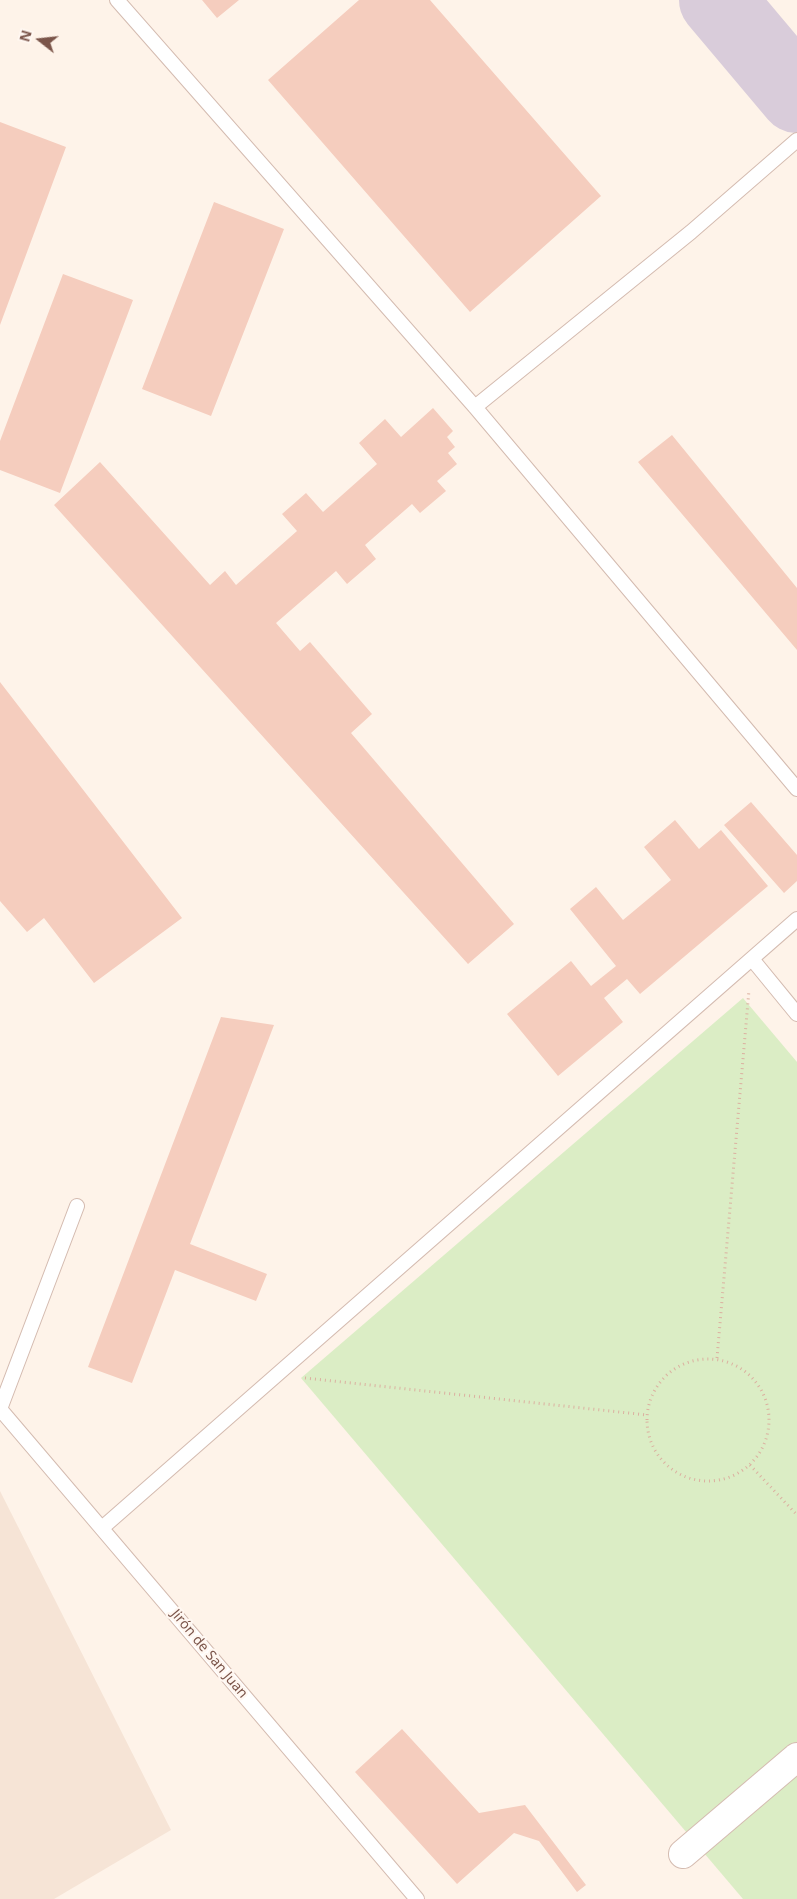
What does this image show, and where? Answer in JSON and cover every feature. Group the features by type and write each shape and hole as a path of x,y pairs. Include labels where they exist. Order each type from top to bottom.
{"street":[{"path":"682,1854 797,1757"}],"lane":[{"path":"117,0 475,407 797,790"},
{"path":"475,407 691,232 797,140"},
{"path":"102,1528 797,919"},
{"path":"752,958 797,1014"},
{"path":"0,1409 77,1206"},
{"name":"Jirón de San Juan","path":"0,1409 417,1899"}],"path":[{"path":"717,1358 752,958"},
{"path":"698,1358 717,1358 736,1364 752,1376 764,1392 770,1411 769,1431 762,1449 750,1466 733,1477 712,1482 691,1479 679,1473 658,1456 649,1436 647,1415 652,1395 664,1377 679,1365 698,1358"},
{"path":"277,1375 647,1415"},
{"path":"750,1466 797,1515"}],"shaded area":[{"path":"0,1491 171,1830 54,1899 0,1899"}],"green space":[{"path":"743,998 797,1062 797,1899 743,1899 301,1378"}],"building":[{"path":"202,0 239,0 217,18"},
{"path":"359,0 430,0 601,196 470,312 268,80"},
{"path":"0,122 66,147 0,325"},
{"path":"214,202 284,229 211,416 142,389"},
{"path":"63,274 133,300 60,493 0,470 0,441"},
{"path":"433,408 453,431 447,437 455,447 448,453 457,464 437,481 446,491 420,513 412,504 365,545 376,559 347,584 336,571 276,623 300,651 310,642 372,714 351,733 514,924 468,964 54,505 100,462 210,585 225,571 236,585 297,531 282,514 306,493 323,512 377,464 359,443 385,419 401,437"},
{"path":"672,435 797,588 797,650 638,462"},
{"path":"0,682 182,918 94,983 44,918 27,932 0,901"},
{"path":"751,802 797,855 797,881 784,893 724,825"},
{"path":"675,820 699,849 721,830 768,886 640,994 627,979 604,998 623,1022 558,1076 507,1014 571,961 591,986 616,966 570,909 596,887 623,920 671,880 644,847"},
{"path":"221,1017 274,1025 190,1244 267,1274 256,1301 175,1270 132,1383 88,1367"},
{"path":"402,1729 479,1813 525,1805 586,1885 577,1892 539,1841 514,1833 457,1884 355,1772"}],"taxiway":[{"path":"717,0 797,95"}]}
